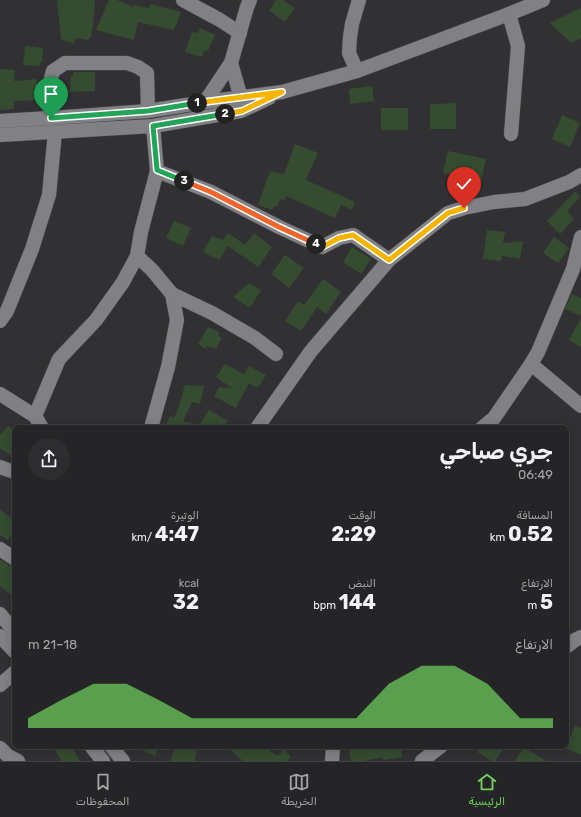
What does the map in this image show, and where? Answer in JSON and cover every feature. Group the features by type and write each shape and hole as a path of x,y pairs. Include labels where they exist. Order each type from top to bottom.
{"street":[{"path":"183,0 220,20 240,33"},
{"path":"205,102 231,63 250,0"},
{"path":"357,71 349,53 352,24 359,0"},
{"path":"0,120 148,111 282,92 357,71 543,0"},
{"path":"508,14 518,46 511,134"},
{"path":"51,118 49,86 53,72 65,63 127,63 138,67 147,73 148,111"},
{"path":"231,63 241,98"},
{"path":"0,135 153,126 242,111 282,92"},
{"path":"0,394 38,422 59,360 96,320 123,282 137,256 141,232 157,170 153,126"},
{"path":"0,321 7,311 32,249 49,194 55,132"},
{"path":"157,170 211,192 322,247 339,238 353,235 389,260"},
{"path":"259,425 311,351 389,260 448,213 494,202 525,199 569,182 581,175"},
{"path":"486,425 494,418 538,352 573,269 581,237"},
{"path":"137,256 152,270 172,294 218,316 255,338 276,354"},
{"path":"152,425 168,366 177,320 172,294"},
{"path":"531,364 581,406"},
{"path":"0,467 12,471"},
{"path":"0,549 12,558"},
{"path":"0,614 12,628"},
{"path":"0,636 12,649"},
{"path":"569,645 581,636"},
{"path":"0,685 12,675"},
{"path":"0,748 8,756 18,761"},
{"path":"93,749 103,761"},
{"path":"113,749 123,761"},
{"path":"332,761 333,749"},
{"path":"422,761 437,749"}],"building":[{"path":"57,0 95,0 91,37 87,40 76,38 74,44 61,39"},
{"path":"109,0 117,0 134,7 134,5 149,8 150,4 181,12 174,30 138,22 134,40 96,30"},
{"path":"276,0 283,0 295,8 285,22 269,11"},
{"path":"581,8 581,38 571,43 550,23"},
{"path":"200,28 215,35 208,51 205,50 201,57 185,52 192,32 198,33"},
{"path":"25,46 43,48 42,62 40,62 39,66 23,65"},
{"path":"0,69 15,70 14,81 37,79 37,100 14,101 14,109 0,110"},
{"path":"73,72 95,72 95,91 70,92 71,76 73,75"},
{"path":"372,86 374,101 350,104 349,89"},
{"path":"456,103 456,129 430,129 430,104"},
{"path":"381,108 408,108 408,130 381,130"},
{"path":"562,115 580,123 570,147 552,139"},
{"path":"295,144 318,153 306,180 355,202 352,210 341,205 335,218 286,196 284,201 281,199 272,210 258,205 270,171 284,174"},
{"path":"448,151 486,159 481,181 443,173"},
{"path":"575,192 580,197 567,211 574,219 560,234 547,221"},
{"path":"174,221 191,228 183,246 166,238"},
{"path":"487,230 505,232 503,243 523,241 520,259 502,256 501,261 483,259"},
{"path":"228,233 245,245 254,233 272,247 258,267 228,246 219,260 203,252 212,236 223,240"},
{"path":"554,237 569,248 558,263 543,253"},
{"path":"352,247 371,259 361,274 343,262"},
{"path":"285,255 304,268 289,288 271,274"},
{"path":"323,279 341,292 326,314 317,307 301,331 285,321 298,301 304,305"},
{"path":"249,283 261,290 250,308 233,297"},
{"path":"572,294 581,298 581,316 565,309"},
{"path":"581,318 581,347 569,340"},
{"path":"208,327 220,333 218,336 222,338 216,349 207,346 206,349 198,344"},
{"path":"225,364 244,374 249,366 266,375 258,388 249,383 236,408 214,396 219,387 232,388 216,377"},
{"path":"185,385 204,386 200,404 192,402 183,421 199,425 166,425 170,416 174,418"},
{"path":"209,410 228,421 226,425 200,425"},
{"path":"8,426 12,429 12,457 0,448 0,435"},
{"path":"0,510 12,518 12,533 8,540 0,535"},
{"path":"0,559 12,566 12,592 10,594 0,586"},
{"path":"575,726 581,728 581,755 568,749 569,741"},
{"path":"54,749 73,749 80,761 62,761"},
{"path":"140,749 158,749 155,756"},
{"path":"175,749 189,749 197,751 194,761 170,761"},
{"path":"233,749 266,749 278,756 284,749 291,757 287,761 243,761 231,751"},
{"path":"351,749 401,749 402,757 383,760 383,757 364,761 351,761 349,751"},
{"path":"480,749 503,749 495,761 492,761 477,752"},
{"path":"523,749 527,749 546,761 515,761"}],"route":[{"path":"51,118 148,111 282,92 242,111 153,126 157,170 211,192 322,247 339,238 353,235 389,260 448,213 464,208"}]}
